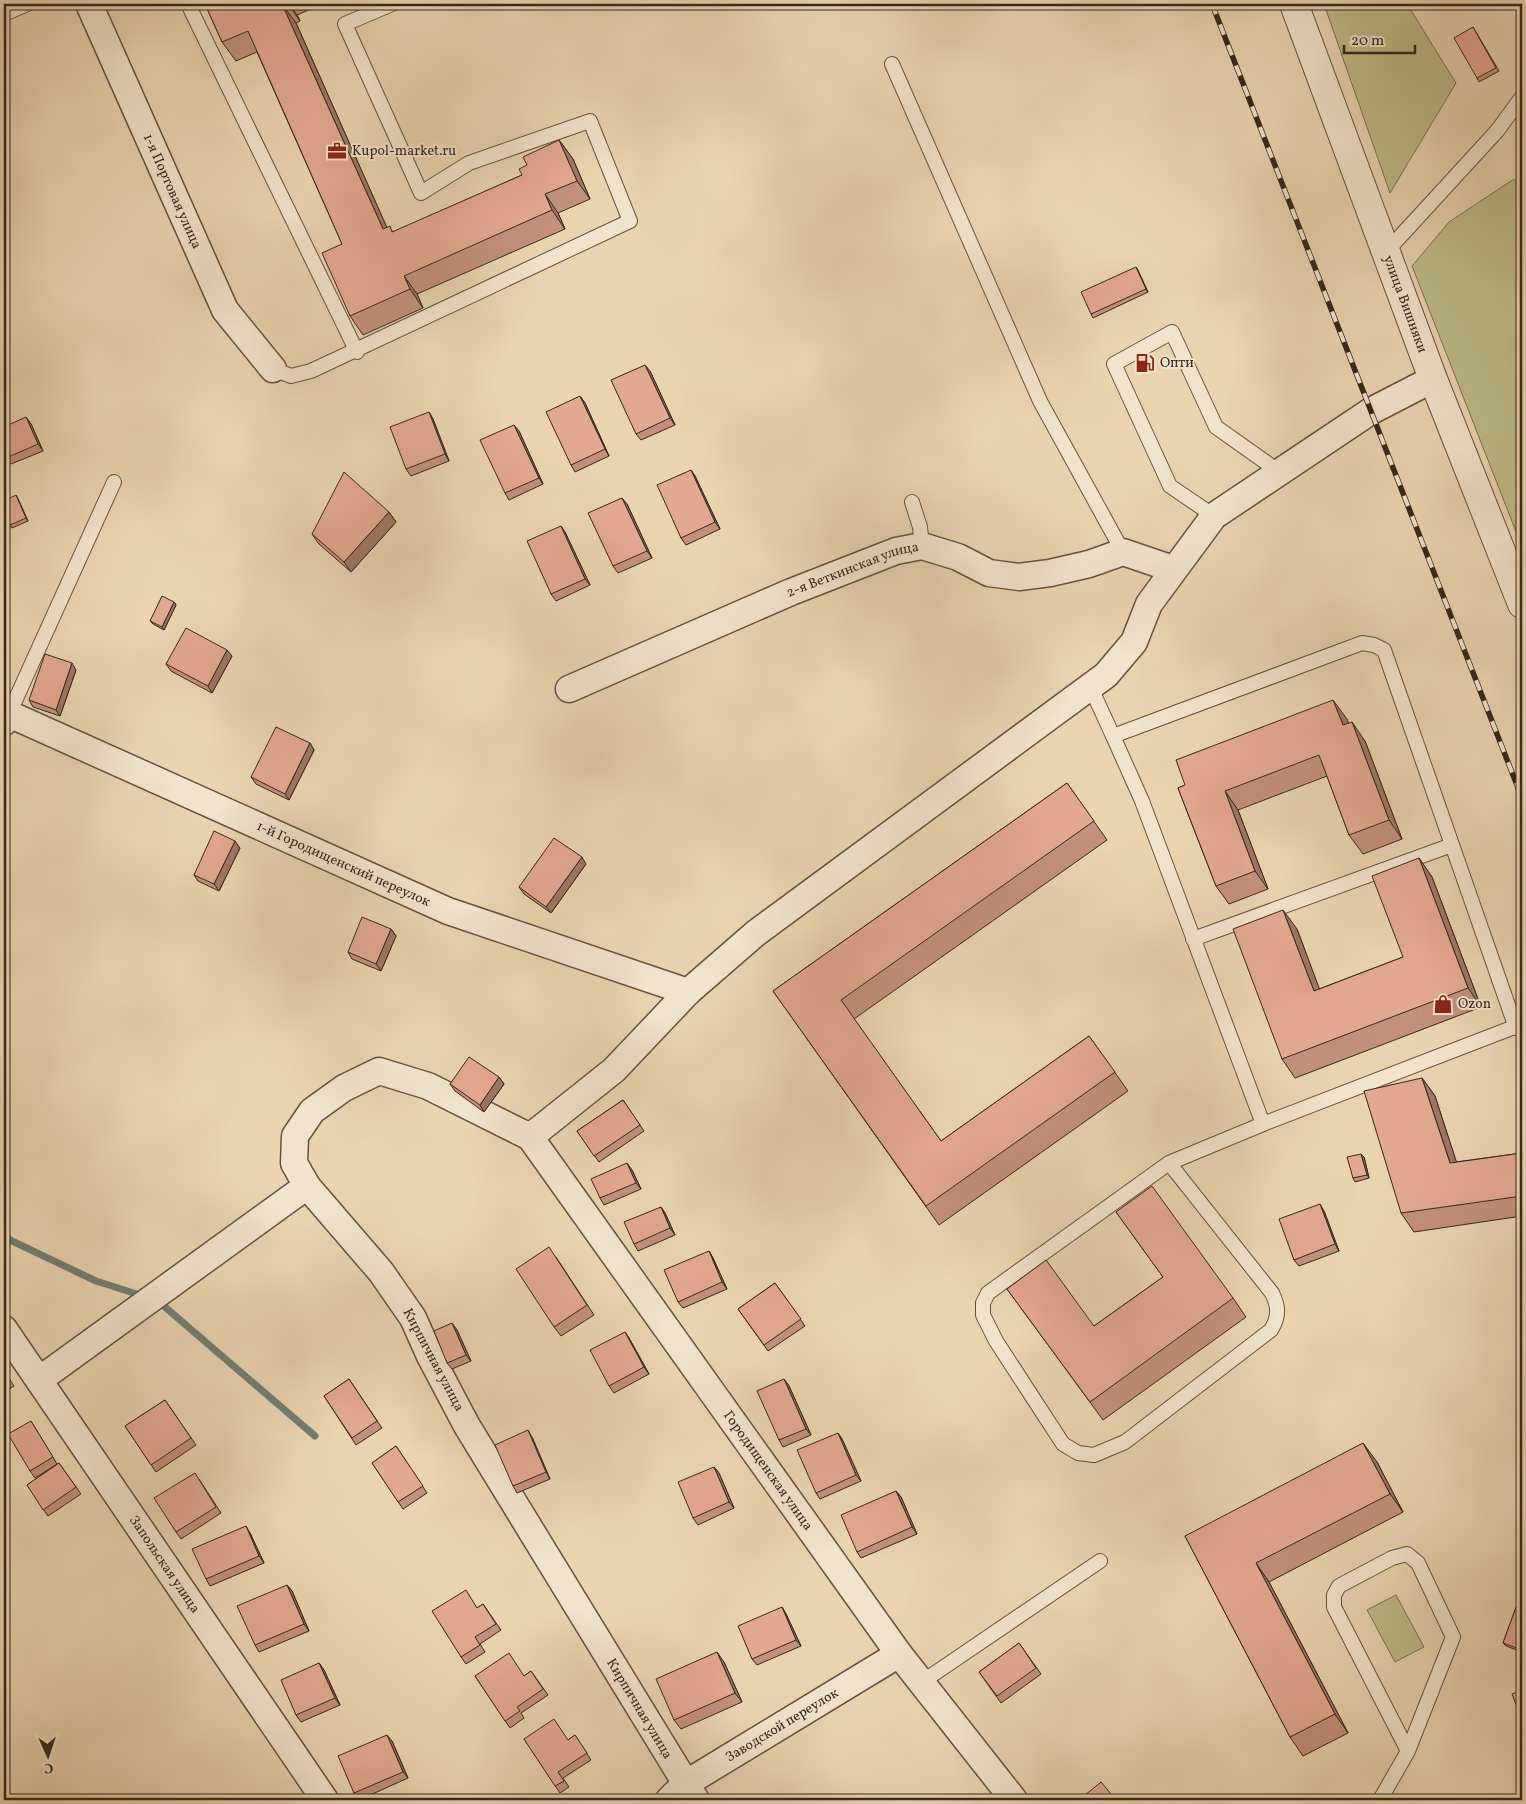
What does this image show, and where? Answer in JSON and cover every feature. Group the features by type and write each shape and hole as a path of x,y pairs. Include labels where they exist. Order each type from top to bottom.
{"street":[{"name":"1-я Портовая улица","path":"89,4 225,310 273,369"},
{"name":"улица Вишняки","path":"1294,4 1433,379 1522,604"},
{"path":"530,1137 614,1070 688,992 756,933 1106,675 1134,642 1149,604 1214,516 1281,473 1371,411 1433,379"},
{"name":"2-я Веткинская улица","path":"569,689 791,592 896,551 922,546 958,557 989,573 1019,576 1050,573 1089,564 1123,552"},
{"path":"1123,552 1174,569"},
{"name":"1-й Городищенский переулок","path":"6,718 448,912 688,992"},
{"name":"Кирпичная улица","path":"530,1137 428,1086 379,1071 344,1088 312,1111 296,1136 294,1162 306,1186 381,1272 413,1318 430,1356 467,1426 683,1795"},
{"name":"Городищенская улица","path":"530,1137 899,1654 1014,1800"},
{"path":"39,1380 306,1186"},
{"name":"Запольская улица","path":"4,1329 325,1800"},
{"name":"Заводской переулок","path":"683,1795 899,1654"}],"lane":[{"path":"4,14 27,4"},
{"path":"188,4 357,352"},
{"path":"273,369 291,376 302,375 357,352 630,220 590,121 469,163 421,193 344,24 392,4"},
{"path":"892,64 1040,401 1123,552"},
{"path":"1386,252 1498,131 1522,97"},
{"path":"1214,516 1170,486 1114,364 1172,332 1216,427 1281,473"},
{"path":"6,718 114,482"},
{"path":"912,502 920,527 922,546"},
{"path":"1113,736 1362,643 1374,645 1384,650 1452,845 1519,1026 1262,1124 1169,1163 988,1293 983,1303 983,1315 996,1341 1063,1444 1078,1453 1094,1455 1125,1442 1271,1330 1277,1321 1278,1311 1272,1293 1169,1163"},
{"path":"1090,686 1142,801 1262,1124"},
{"path":"1193,939 1452,845"},
{"path":"1380,1800 1408,1751 1453,1637 1418,1562 1407,1554 1392,1558 1339,1586 1334,1595 1334,1607 1408,1751"},
{"path":"922,1682 1100,1561"}],"shaded area":[{"path":"1324,4 1407,4 1456,83 1390,193"},
{"path":"1514,179 1522,192 1522,547 1412,266 1449,222"},
{"path":"1396,1595 1424,1647 1395,1662 1367,1610"}],"building":[{"path":"205,4 282,4 383,229 390,226 392,232 522,175 519,169 527,165 523,157 559,140 577,181 545,194 552,210 404,276 410,289 350,316 322,253 342,244 248,31 222,42"},
{"path":"1473,27 1496,68 1477,78 1454,38"},
{"path":"1136,267 1146,289 1091,314 1081,292"},
{"path":"645,365 670,418 636,434 611,380"},
{"path":"580,396 605,449 571,465 546,412"},
{"path":"429,412 445,454 406,469 390,427"},
{"path":"26,417 38,444 6,458 4,452 4,427"},
{"path":"514,425 539,478 505,493 480,440"},
{"path":"691,470 715,522 681,538 657,485"},
{"path":"344,472 389,512 344,562 312,534"},
{"path":"16,495 26,518 10,525 4,511 4,501"},
{"path":"622,498 647,551 613,566 588,513"},
{"path":"561,526 585,579 551,594 527,541"},
{"path":"162,596 174,602 162,627 150,621"},
{"path":"186,628 227,650 208,686 166,664"},
{"path":"45,654 72,663 56,710 29,700"},
{"path":"1333,700 1343,725 1352,722 1389,820 1349,835 1319,755 1225,791 1255,871 1216,886 1178,788 1185,785 1176,760"},
{"path":"276,727 310,743 285,794 251,777"},
{"path":"1067,783 1094,821 841,1000 941,1141 1089,1036 1115,1072 926,1206 773,991"},
{"path":"214,831 235,841 214,884 194,875"},
{"path":"554,838 582,857 546,907 519,887"},
{"path":"1419,858 1468,988 1282,1059 1233,929 1283,910 1314,991 1403,957 1372,876"},
{"path":"362,917 391,929 376,964 348,952"},
{"path":"469,1057 499,1077 480,1105 450,1084"},
{"path":"1422,1078 1450,1163 1522,1153 1522,1196 1401,1213 1364,1091"},
{"path":"623,1100 640,1125 594,1156 577,1131"},
{"path":"1361,1154 1367,1175 1353,1178 1347,1157"},
{"path":"627,1163 636,1183 600,1198 591,1179"},
{"path":"1152,1186 1233,1298 1090,1402 1007,1289 1046,1260 1094,1326 1163,1277 1116,1212"},
{"path":"1320,1204 1335,1244 1294,1260 1279,1219"},
{"path":"661,1207 670,1228 634,1244 624,1222"},
{"path":"549,1247 587,1305 554,1327 516,1269"},
{"path":"709,1251 722,1282 678,1302 664,1270"},
{"path":"775,1283 801,1319 764,1345 738,1309"},
{"path":"452,1323 466,1355 447,1363 434,1331"},
{"path":"625,1332 644,1367 609,1386 590,1350"},
{"path":"4,1371 9,1379 4,1383"},
{"path":"349,1379 377,1421 352,1438 324,1396"},
{"path":"784,1379 806,1429 779,1440 757,1391"},
{"path":"165,1400 191,1438 151,1465 125,1426"},
{"path":"31,1421 53,1457 30,1471 8,1434"},
{"path":"528,1430 546,1472 513,1486 495,1445"},
{"path":"838,1433 856,1475 816,1493 797,1450"},
{"path":"1363,1443 1390,1494 1256,1563 1335,1714 1290,1737 1185,1536"},
{"path":"396,1446 423,1486 398,1502 372,1463"},
{"path":"59,1463 76,1487 43,1510 27,1485"},
{"path":"714,1467 729,1502 693,1518 678,1482"},
{"path":"195,1473 216,1507 176,1532 154,1498"},
{"path":"896,1491 912,1527 857,1552 841,1515"},
{"path":"246,1526 259,1556 206,1579 192,1549"},
{"path":"287,1585 304,1624 255,1645 237,1606"},
{"path":"466,1590 477,1608 483,1604 496,1624 475,1637 480,1645 461,1657 432,1611"},
{"path":"1522,1591 1522,1650 1503,1643"},
{"path":"782,1607 796,1640 752,1659 738,1626"},
{"path":"1019,1643 1036,1668 997,1696 979,1672"},
{"path":"717,1652 735,1693 674,1720 656,1679"},
{"path":"509,1653 524,1676 531,1671 543,1689 517,1707 520,1711 505,1721 475,1676"},
{"path":"319,1663 335,1698 296,1715 281,1680"},
{"path":"1522,1690 1522,1720 1512,1694"},
{"path":"554,1719 568,1740 575,1735 587,1753 558,1772 564,1781 555,1786 524,1739"},
{"path":"387,1735 403,1772 354,1793 338,1756"},
{"path":"1101,1782 1116,1800 1079,1800"},
{"path":"797,1796 800,1800 792,1800"}],"waterway":[{"path":"4,1232 10,1240 96,1281 143,1296"},
{"path":"158,1301 315,1436"}],"railway":[{"path":"1212,4 1522,798"}],"place":[{"name":"Kupol-market.ru","path":"337,151"},
{"name":"Опти","path":"1145,363"},
{"name":"Ozon","path":"1443,1004"}]}
